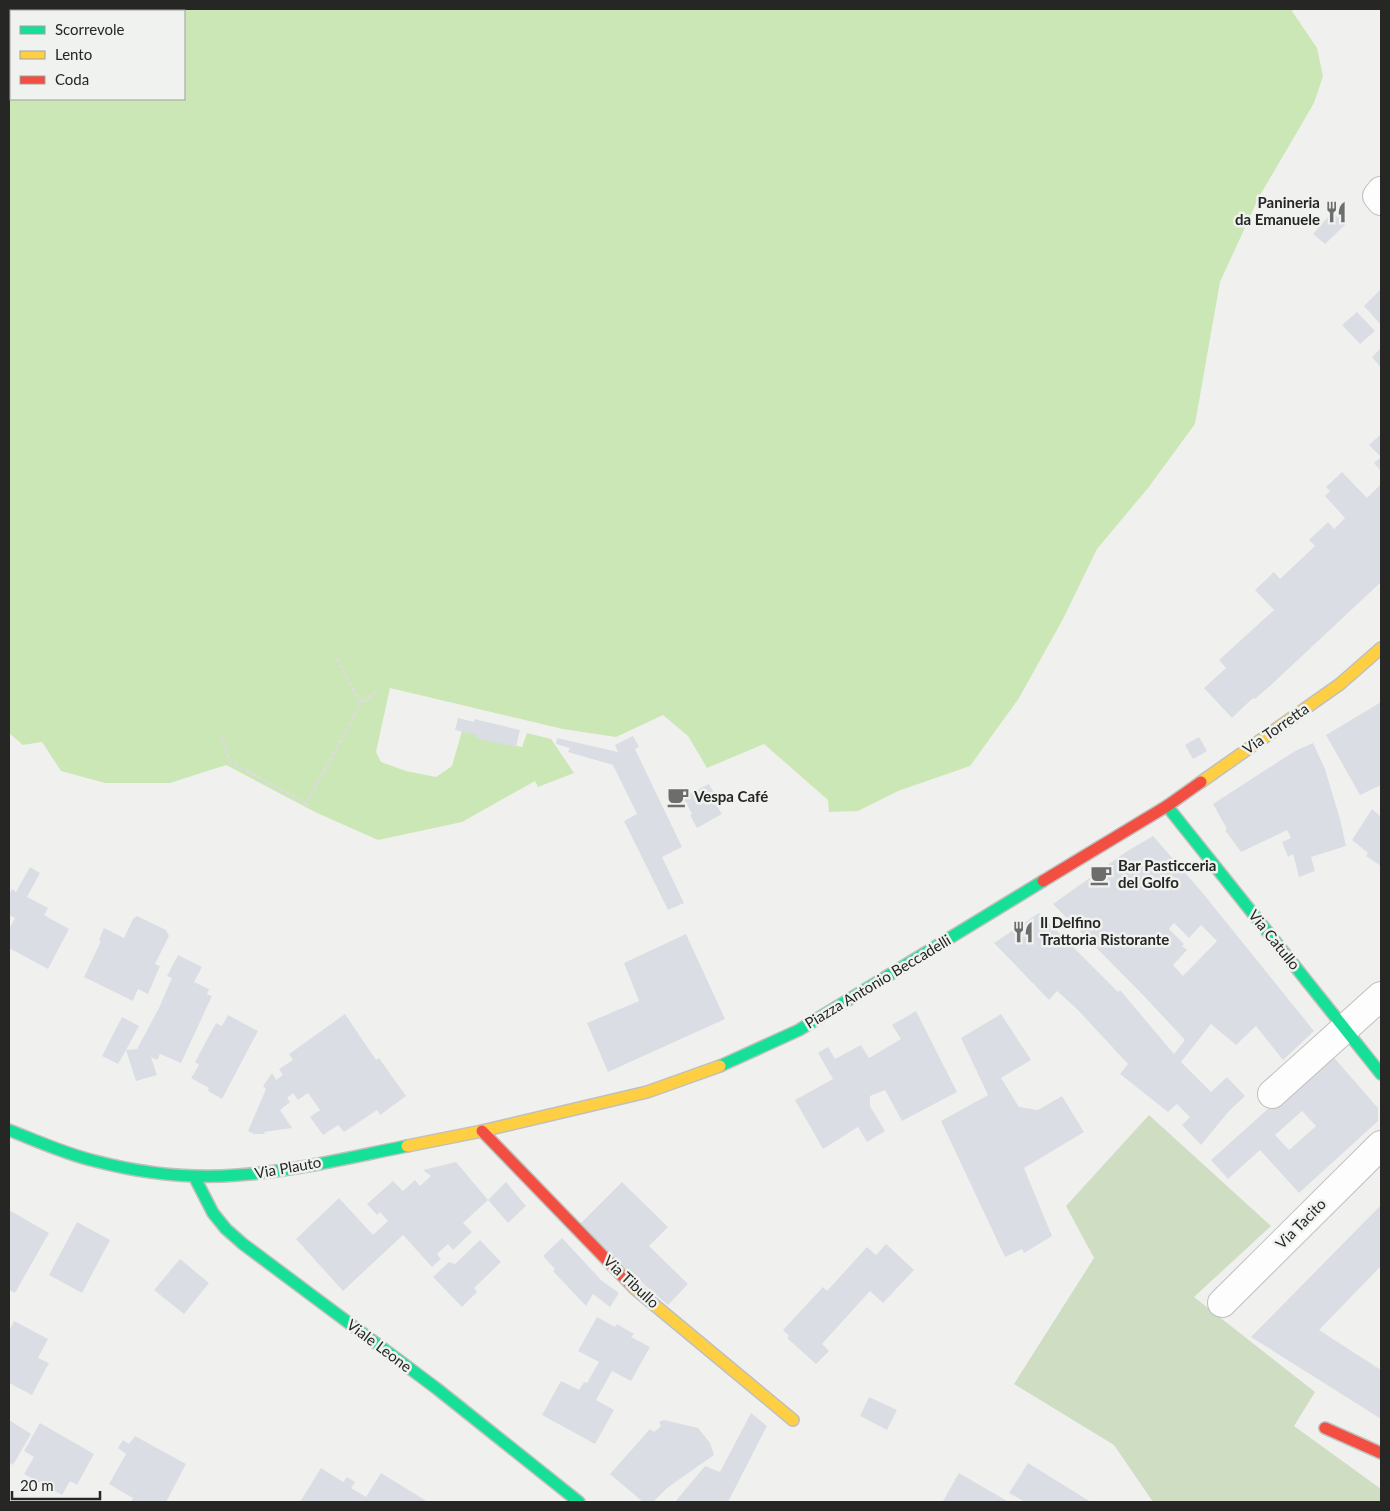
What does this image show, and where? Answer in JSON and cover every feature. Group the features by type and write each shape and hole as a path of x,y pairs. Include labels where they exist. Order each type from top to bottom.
{"street":[{"path":"1381,191 1377,196 1381,201"},
{"name":"Via Torretta","path":"1167,806 1340,684 1381,648"},
{"name":"Via Catullo","path":"1167,806 1381,1074"},
{"name":"Piazza Antonio Beccadelli","path":"569,1111 647,1092 732,1062 799,1030 1167,806"},
{"path":"1272,1094 1381,996"},
{"name":"Via Plauto","path":"9,1130 105,1164 153,1173 195,1178 251,1175 482,1132 569,1111"},
{"name":"Via Tibullo","path":"482,1132 631,1285 793,1420"},
{"name":"Via Tacito","path":"1222,1303 1381,1145"},
{"name":"Viale Leone","path":"195,1178 213,1213 226,1229 243,1244 436,1388 579,1502"},
{"path":"1325,1428 1381,1453"}],"path":[{"path":"337,659 361,703"},
{"path":"222,736 229,760 306,805 361,703 379,690"}],"shaded area":[{"path":"9,9 1293,9 1292,11 1317,48 1323,76 1314,103 1259,197 1220,282 1195,424 1148,488 1097,549 1063,619 1019,698 970,766 898,791 858,811 829,812 828,800 764,744 707,768 688,736 663,715 616,737 563,729 390,688 376,752 381,762 406,771 436,777 452,766 462,731 479,731 482,738 522,747 527,733 551,739 574,773 538,787 535,781 462,822 378,840 315,812 226,765 170,783 105,783 61,771 42,742 23,745 9,733"},
{"path":"1149,1115 1271,1226 1194,1297 1315,1392 1294,1426 1381,1489 1381,1502 1153,1502 1114,1445 1014,1384 1094,1258 1066,1206"}],"building":[{"path":"1333,211 1346,224 1325,244 1313,234"},
{"path":"1381,289 1381,325 1364,306"},
{"path":"1357,312 1375,331 1360,344 1342,325"},
{"path":"1381,348 1381,368 1372,357"},
{"path":"1381,434 1381,457 1369,445"},
{"path":"1381,457 1381,471 1374,463"},
{"path":"1342,472 1367,498 1381,484 1381,582 1271,685 1255,699 1253,698 1232,718 1204,688 1226,668 1219,660 1274,610 1255,590 1274,572 1280,579 1315,546 1309,540 1328,522 1334,529 1345,518 1325,496 1330,491 1326,487"},
{"path":"1381,702 1381,785 1360,795 1326,735"},
{"path":"458,718 474,722 474,719 520,730 516,747 476,738 476,735 455,730"},
{"path":"633,736 639,747 635,749 682,847 662,857 684,903 668,910 624,821 637,814 613,765 568,752 570,748 556,744 557,738 618,752 615,745"},
{"path":"1199,737 1207,751 1193,759 1185,745"},
{"path":"1313,743 1325,769 1346,846 1311,857 1315,871 1299,877 1293,854 1288,857 1282,842 1291,838 1287,830 1241,852 1225,830 1227,829 1213,804 1295,751"},
{"path":"709,784 718,801 715,803 722,814 697,828 683,797"},
{"path":"1372,809 1381,817 1381,866 1366,856 1368,853 1352,840"},
{"path":"1153,836 1201,891 1314,1031 1283,1060 1256,1026 1236,1045 1211,1024 1181,1062 1211,1092 1227,1077 1245,1096 1229,1111 1201,1145 1182,1125 1190,1117 1177,1104 1168,1112 1120,1074 1128,1064 1077,1009 1057,991 1049,1000 994,943 1039,913 1118,992 1120,990 1174,1054 1185,1040 1053,904 1126,852","holes":["1174,923 1189,938 1201,925 1217,941 1183,976 1173,965 1187,950 1182,946 1184,944 1169,929"]},
{"path":"30,867 40,873 27,897 48,908 44,915 69,929 48,969 9,948 9,929 15,918 9,915 9,895 12,889 16,892"},
{"path":"137,916 166,930 169,936 155,964 160,966 148,994 138,989 133,1001 84,977 101,941 99,940 104,928 124,938 133,919"},
{"path":"686,934 725,1019 608,1072 587,1023 639,1001 624,963"},
{"path":"178,955 202,967 194,982 209,989 207,994 212,996 181,1063 160,1054 157,1060 151,1057 157,1075 136,1081 126,1050 137,1049 159,1008 172,978 167,976"},
{"path":"916,1011 957,1092 902,1121 885,1090 870,1096 870,1106 885,1131 867,1142 858,1127 823,1149 795,1100 833,1079 818,1053 828,1047 835,1059 861,1045 869,1058 901,1039 892,1025"},
{"path":"345,1014 376,1060 379,1058 406,1096 380,1115 377,1110 344,1132 338,1125 323,1135 310,1117 320,1110 308,1093 298,1100 293,1093 287,1098 290,1102 280,1110 292,1128 264,1132 265,1134 254,1134 248,1131 266,1089 263,1086 272,1073 276,1080 283,1075 279,1069 293,1060 289,1054"},
{"path":"1001,1014 1031,1060 1001,1078 1019,1107 1038,1110 1062,1096 1084,1132 1024,1168 1052,1236 1024,1253 1022,1249 1005,1257 941,1121 988,1095 961,1038"},
{"path":"228,1015 258,1031 222,1099 208,1091 209,1088 191,1078 199,1065 195,1062 216,1023 222,1026"},
{"path":"122,1017 139,1026 118,1064 102,1056"},
{"path":"1330,1053 1378,1108 1378,1121 1299,1193 1260,1150 1228,1179 1211,1160","holes":["1302,1111 1316,1126 1289,1150 1275,1135"]},
{"path":"456,1162 488,1200 463,1223 472,1232 453,1250 448,1244 437,1254 441,1259 432,1267 403,1235 343,1291 296,1239 339,1198 373,1235 388,1221 380,1212 377,1215 367,1204 393,1181 403,1191 415,1180 420,1186 431,1176 423,1170"},
{"path":"506,1182 526,1206 508,1223 488,1200"},
{"path":"622,1182 668,1227 649,1246 688,1284 668,1305 577,1227"},
{"path":"1381,1205 1381,1266 1319,1330 1381,1370 1381,1419 1251,1337"},
{"path":"9,1210 49,1233 15,1293 9,1290"},
{"path":"77,1222 110,1240 82,1293 49,1275"},
{"path":"562,1238 602,1281 619,1293 610,1307 593,1294 586,1306 553,1271 555,1269 543,1256"},
{"path":"480,1240 501,1262 474,1288 477,1292 462,1307 433,1277 449,1262 455,1264"},
{"path":"886,1244 914,1270 883,1303 870,1291 822,1344 829,1351 816,1364 787,1338 789,1336 783,1330 823,1287 827,1291 867,1247 876,1255"},
{"path":"180,1259 209,1283 184,1314 154,1290"},
{"path":"597,1317 615,1327 617,1324 634,1334 631,1337 650,1347 631,1381 612,1371 596,1400 614,1410 595,1444 542,1415 561,1381 579,1390 584,1382 587,1383 599,1362 578,1351"},
{"path":"14,1321 48,1339 38,1358 49,1363 32,1395 9,1383 9,1331"},
{"path":"869,1397 897,1410 887,1430 860,1416"},
{"path":"751,1413 767,1426 728,1502 675,1502 705,1466 720,1472"},
{"path":"9,1420 31,1434 13,1465 9,1462"},
{"path":"664,1420 698,1428 710,1443 714,1455 667,1488 653,1502 643,1502 610,1474 650,1429 654,1432 661,1426 659,1422"},
{"path":"40,1423 94,1454 77,1485 70,1481 62,1495 24,1474 34,1457 24,1451"},
{"path":"135,1436 186,1464 166,1502 131,1502 133,1498 109,1484 126,1454 118,1448 123,1440 129,1444"},
{"path":"1028,1463 1091,1502 1025,1502 1009,1493"},
{"path":"321,1468 343,1482 347,1477 355,1482 351,1488 366,1497 381,1473 428,1502 300,1502"},
{"path":"959,1473 1007,1501 943,1501"}],"traffic: fast":[{"path":"1167,806 1381,1074"},
{"path":"720,1066 799,1030 1043,881"},
{"path":"9,1130 51,1147 112,1165 166,1174 202,1176 281,1170 407,1146"},
{"path":"195,1178 213,1213 226,1229 243,1244 436,1388 579,1502"}],"traffic: slow":[{"path":"1201,782 1340,684 1381,648"},
{"path":"407,1146 482,1131 647,1092 720,1066"},
{"path":"634,1288 793,1420"}],"traffic: jam":[{"path":"1043,881 1167,806 1201,782"},
{"path":"482,1131 634,1288"},
{"path":"1325,1428 1381,1453"}],"place":[{"name":"Panineria da Emanuele","path":"1336,212"},
{"name":"Vespa Café","path":"678,797"},
{"name":"Bar Pasticceria del Golfo","path":"1101,875"},
{"name":"Il Delfino Trattoria Ristorante","path":"1023,932"}]}
